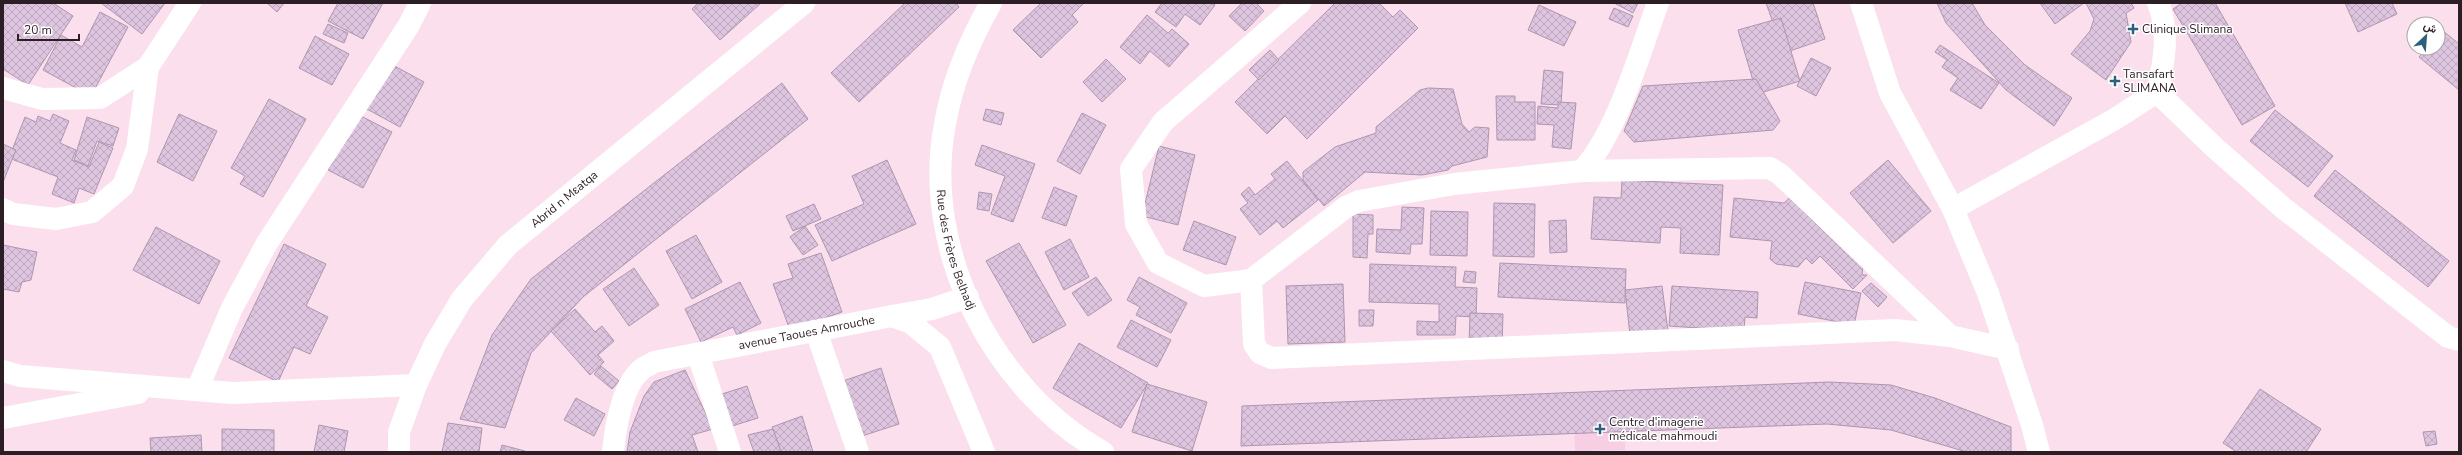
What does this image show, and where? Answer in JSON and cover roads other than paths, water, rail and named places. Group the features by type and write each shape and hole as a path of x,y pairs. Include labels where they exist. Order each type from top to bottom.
{"street":[{"path":"3,88 42,100 100,98 148,67 190,3"},
{"path":"197,390 232,308 267,243 409,25 420,3"},
{"name":"Abrid n Mɛatqa","path":"399,452 399,432 416,385 435,344 462,298 508,245 804,3"},
{"name":"Rue des Frères Belhadj","path":"991,3 977,29 957,78 944,124 940,185 944,231 968,297 994,347 1020,385 1047,412 1085,442 1103,452"},
{"path":"1300,3 1163,122 1131,169 1136,224 1158,263 1204,286 1251,280 1346,207 1359,201 1454,184 1582,171 1770,168 1787,181 1950,336"},
{"path":"1582,171 1594,158 1612,126 1658,3"},
{"path":"1861,3 1890,93 1953,209 1988,292 2008,349 2038,452"},
{"path":"1953,209 2023,168 2115,119 2157,92 2166,55 2161,11 2158,3"},
{"path":"3,209 13,214 56,219 92,212 123,186 137,149 148,67"},
{"path":"2157,92 2214,147 2282,207 2448,337 2459,340"},
{"path":"1251,280 1254,344 1260,353 1272,358 1895,330 1950,336 2008,349"},
{"path":"892,316 932,309 968,297"},
{"name":"avenue Taoues Amrouche","path":"613,452 616,426 629,386 640,370 654,362 892,316 911,323 940,347 984,452"},
{"path":"816,331 858,452"},
{"path":"698,354 730,452"},
{"path":"3,371 20,376 232,393 416,385"},
{"path":"3,418 166,388"}],"place":[{"name":"Clinique Slimana","path":"2133,29"},
{"name":"Tansafart SLIMANA","path":"2115,81"},
{"name":"Centre d'imagerie médicale mahmoudi","path":"1600,429"}]}
